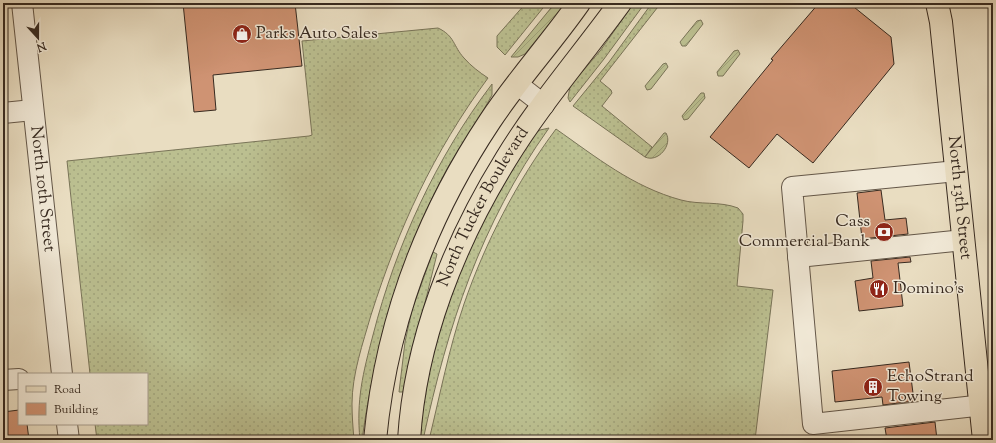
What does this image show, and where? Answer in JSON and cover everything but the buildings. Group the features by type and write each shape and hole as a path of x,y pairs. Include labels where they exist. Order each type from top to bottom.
{"main road":[{"name":"North Tucker Boulevard","path":"375,440 379,405 388,353 397,319 421,252 450,188 490,121 579,3"},
{"name":"North Tucker Boulevard","path":"409,440 411,416 422,357 433,316 454,260 477,211 506,159 620,3"},
{"name":"North 13th Street","path":"937,3 941,22 964,240 987,405 984,440"}],"street":[{"name":"North 10th Street","path":"22,3 62,373"},
{"path":"517,84 544,105"},
{"path":"3,113 34,110"},
{"path":"957,171 792,187 813,424 987,405"},
{"path":"798,257 964,240"},
{"path":"3,380 18,379"},
{"path":"67,425 69,440"}],"green space":[{"path":"526,3 547,3 505,55 497,47 497,36"},
{"path":"555,3 566,3 525,54 518,57 511,57"},
{"path":"634,3 645,3 570,102 568,98 570,86 600,51"},
{"path":"652,3 661,3 600,81 611,90 612,93 602,106 652,147 645,157 573,106 609,62"},
{"path":"701,20 703,24 686,46 682,46 680,42 697,21"},
{"path":"438,28 448,34 460,54 475,69 488,78 450,134 434,163 419,192 393,251 371,315 356,370 352,393 354,440 97,440 95,425 148,425 148,373 90,373 67,161 312,135 302,41"},
{"path":"738,50 740,54 723,76 718,76 717,72 734,51"},
{"path":"666,63 668,67 651,89 647,90 645,86 663,64"},
{"path":"492,84 492,95 448,167 417,232 404,266 374,369 362,440 360,440 359,412 363,374 382,301 393,268 420,204 436,172 472,112"},
{"path":"701,93 704,93 705,98 688,119 684,120 682,116"},
{"path":"549,128 525,165 485,239 456,316 444,356 423,440 420,440 427,385 433,357 440,330 458,276 481,225 506,179 534,134 540,130"},
{"path":"556,129 600,160 647,187 681,200 731,206 738,208 743,214 737,286 773,290 755,440 429,440 454,337 472,281 492,236 515,191"},
{"path":"664,133 666,133 668,138 668,143 663,152 655,157 645,157"},
{"path":"433,252 437,254 403,392 399,392 405,342 412,310"}],"place":[{"name":"Parks Auto Sales","path":"242,34"},
{"name":"Cass Commercial Bank","path":"884,232"},
{"name":"Domino's","path":"879,289"},
{"name":"EchoStrand Towing","path":"873,387"}]}
